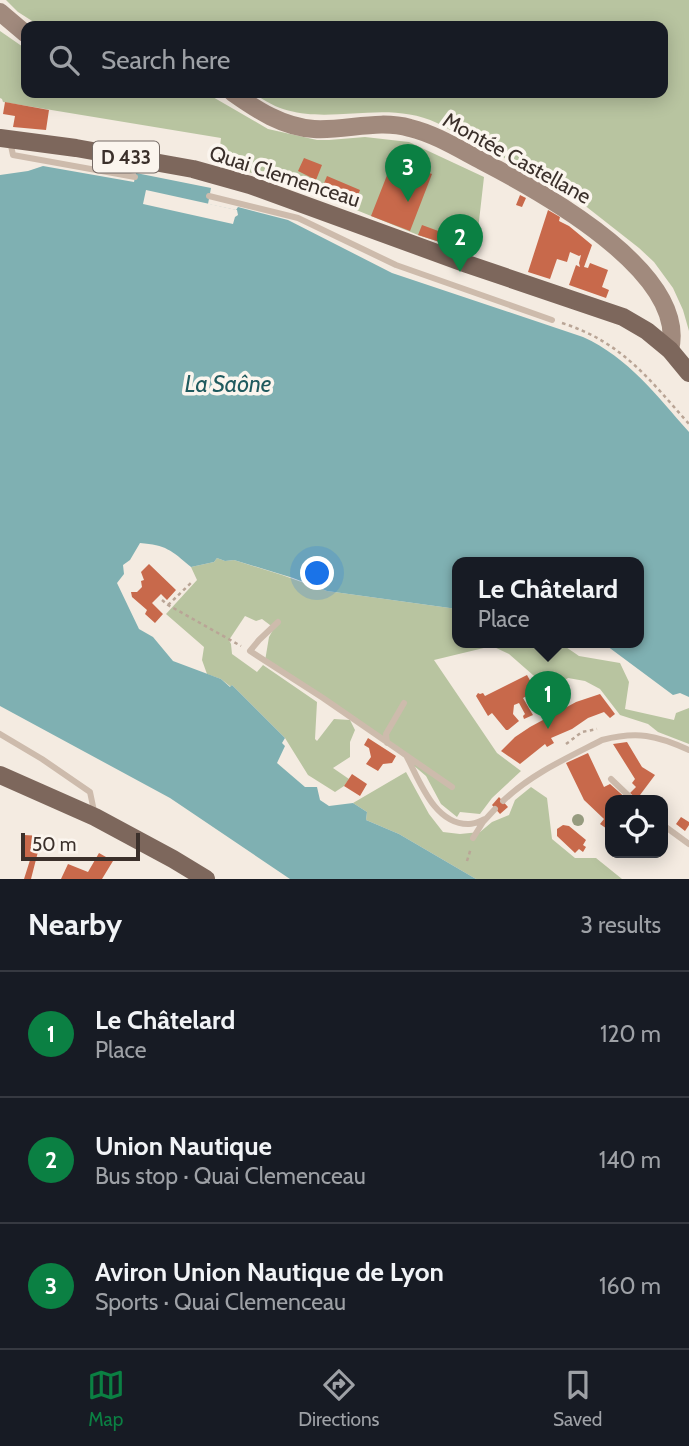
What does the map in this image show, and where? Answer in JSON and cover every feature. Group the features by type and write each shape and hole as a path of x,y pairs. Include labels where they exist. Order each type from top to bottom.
{"main road":[{"path":"0,12 21,30"},
{"name":"Montée Castellane","path":"241,98 267,115 297,126 316,129 368,125 408,127 459,149 526,185 582,220 646,275 657,289 665,307 673,339 670,350"},
{"name":"Quai Clemenceau","path":"5,139 76,148 193,169 250,185 300,211 623,317 648,331 670,350 689,373"},
{"path":"0,775 95,817 206,879"}],"lane":[{"path":"5,139 13,155 135,177"},
{"path":"209,196 300,211 393,264 552,320"},
{"path":"278,622 250,651 452,787"},
{"path":"387,743 386,734 404,703"},
{"path":"0,734 90,792 95,817"},
{"path":"503,801 530,778 602,740 649,736 689,750"},
{"path":"406,756 436,809 465,824 485,819"},
{"path":"611,779 628,795"},
{"path":"473,840 485,819 495,809"},
{"path":"668,829 689,844"}],"path":[{"path":"552,320 592,335 620,351 689,424"},
{"path":"168,606 193,581"},
{"path":"162,600 168,606 250,651"},
{"path":"467,861 473,840"}],"green space":[{"path":"6,0 689,0 689,331 673,288 654,262 574,197 527,170 437,123 414,115 391,112 320,115 298,113 275,106 262,98 668,98 668,21 32,21"},
{"path":"0,31 21,46 21,98 215,98 268,129 317,140 365,137 409,142 484,177 473,253 418,235 302,188 218,163 221,138 3,102 0,98"},
{"path":"217,558 234,560 327,591 452,608 452,648 484,648 434,660 497,753 521,771 492,798 480,814 460,812 457,817 441,804 426,776 387,743 265,661 269,637 274,628 262,619 256,621 245,616 229,640 232,654 257,672 263,665 317,702 317,741 334,719 350,720 355,730 350,742 350,757 333,768 349,779 344,786 335,792 308,775 285,738 232,685 231,687 221,679 207,674 202,660 204,647 166,614 197,580 191,567 214,562"},
{"path":"496,648 567,648 579,656 620,663 629,682 625,709 674,720 676,713 689,708 689,744 658,732 648,724 620,715 600,689 585,681 568,678 550,690 509,654"},
{"path":"406,772 429,814 443,832 480,832 492,822 509,815 515,800 531,787 547,798 552,839 575,858 596,858 622,879 476,879 399,834 366,820 367,812 353,803"}],"water":[{"name":"La Saône","path":"43,166 134,182 136,173 211,188 208,204 236,210 238,207 288,220 392,273 583,337 628,367 689,432 689,697 680,693 673,695 610,648 644,648 644,557 452,557 452,608 327,591 234,560 217,558 214,562 191,567 168,549 140,543 130,560 123,565 124,574 117,583 139,629 153,637 173,661 221,679 230,687 232,685 285,738 282,743 285,746 277,763 305,787 317,787 320,800 329,806 353,803 367,812 366,820 399,834 476,879 290,879 170,798 0,706 0,175"}],"pier":[{"path":"146,190 237,210 238,215 233,224 143,204"}],"building":[{"path":"5,102 49,110 46,130 13,127 15,116 3,114"},
{"path":"304,158 322,165 316,180 298,171"},
{"path":"393,160 432,174 410,231 371,216"},
{"path":"327,176 360,190 353,208 319,195"},
{"path":"520,195 526,198 522,207 516,205"},
{"path":"548,210 592,245 584,267 588,268 590,263 608,270 602,287 609,290 606,298 569,285 576,265 580,267 581,255 570,252 567,262 557,259 550,279 528,272"},
{"path":"422,225 452,236 449,245 418,235"},
{"path":"149,564 176,590 167,600 161,594 152,603 163,614 155,623 145,614 147,610 132,597 131,592 137,592 142,587 141,581 144,580 141,572"},
{"path":"527,675 536,691 523,698 533,715 524,719 525,714 519,703 514,705 513,714 519,721 506,730 492,713 488,716 476,696 483,693 485,696"},
{"path":"600,694 615,714 610,718 604,712 588,718 551,738 554,743 547,747 545,744 520,764 501,751 530,727 576,702"},
{"path":"368,738 396,756 392,763 383,764 378,771 366,764 371,757 369,748 364,745"},
{"path":"627,742 642,767 655,775 640,795 630,793 636,787 632,783 635,779 613,744"},
{"path":"588,753 604,787 610,784 622,795 605,795 605,828 600,824 604,819 584,800 566,763"},
{"path":"352,774 367,784 360,796 344,786"},
{"path":"499,797 508,807 500,814 492,805"},
{"path":"681,817 689,822 685,831 676,824"},
{"path":"563,825 569,826 586,840 583,852 579,849 575,853 557,836 557,829"},
{"path":"24,835 42,836 31,879 24,879 30,860 22,860"},
{"path":"99,853 113,861 102,879 61,879 68,864 88,872"}],"place":[{"name":"Aviron Union Nautique de Lyon","path":"408,202"},
{"name":"Union Nautique","path":"460,272"},
{"name":"Le Châtelard","path":"548,729"}]}
